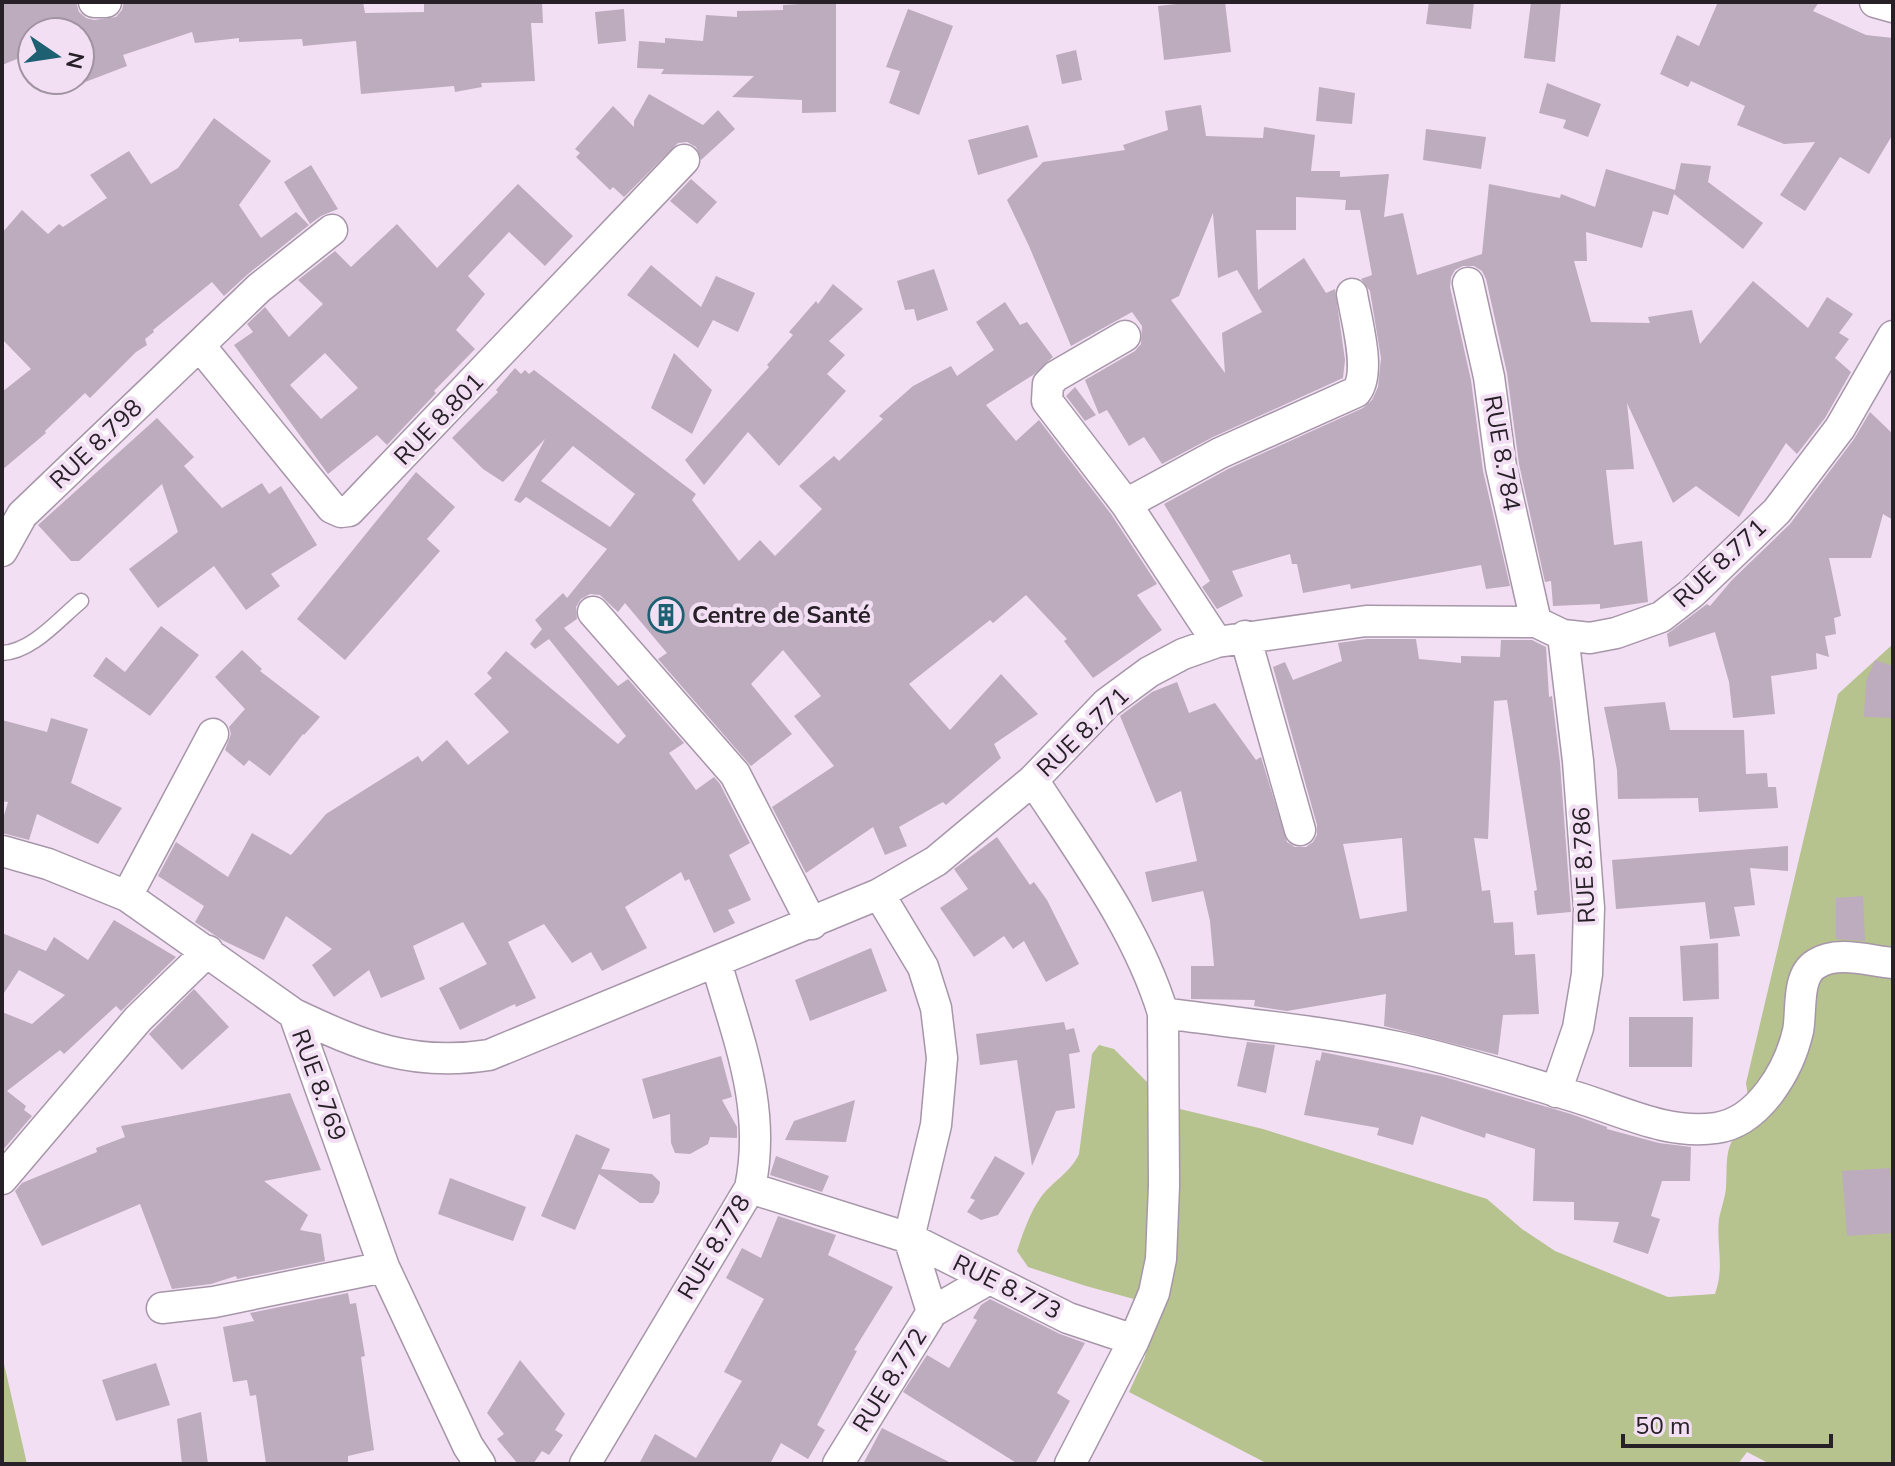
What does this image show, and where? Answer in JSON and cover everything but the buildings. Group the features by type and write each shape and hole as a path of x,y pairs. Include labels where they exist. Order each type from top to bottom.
{"street":[{"path":"94,2 106,2"},
{"path":"1875,2 1893,7"},
{"name":"RUE 8.801","path":"200,346 332,508 349,511 684,160"},
{"name":"RUE 8.798","path":"2,551 22,515 259,288 332,230"},
{"name":"RUE 8.784","path":"1468,283 1489,377 1501,467 1549,628"},
{"path":"1126,504 1220,453 1356,392 1363,385 1364,371 1352,294"},
{"path":"1125,336 1056,376 1048,384 1047,401 1231,639 1300,830"},
{"name":"RUE 8.771","path":"294,1014 381,1051 455,1060 489,1055 879,894 936,861 1033,780 1107,703 1149,672 1183,654 1231,639 1366,621 1549,628 1590,638 1616,633 1661,617 1692,593 1777,511 1840,428 1893,336"},
{"path":"593,612 735,774 812,924"},
{"name":"RUE 8.786","path":"1549,628 1578,761 1589,908 1587,974 1578,1028 1556,1092"},
{"path":"127,896 213,734"},
{"path":"1033,780 1101,885 1140,953 1163,1013 1164,1186 1162,1243 1154,1293 1134,1340 1070,1464"},
{"name":"RUE 8.769","path":"2,851 48,864 127,896 294,1014 384,1267 468,1446 480,1464"},
{"path":"879,894 923,967 936,1008 942,1058 936,1125 909,1238 932,1312"},
{"path":"2,1179 138,1019 208,951"},
{"path":"1163,1013 1400,1048 1492,1071 1640,1120 1689,1130 1719,1128 1744,1118 1782,1073 1798,1032 1806,973 1816,963 1842,957 1893,963"},
{"name":"RUE 8.778","path":"585,1464 750,1188 756,1160 755,1108 716,962"},
{"name":"RUE 8.773","path":"750,1188 909,1238 1068,1318 1134,1340"},
{"path":"162,1308 214,1302 384,1267"},
{"name":"RUE 8.772","path":"838,1464 932,1312 989,1279"}],"lane":[{"path":"2,653 13,653 32,641 81,601"}],"green space":[{"path":"1893,644 1893,1464 1770,1464 1747,1452 1738,1464 1268,1464 1129,1392 1145,1357 1152,1304 1028,1267 1017,1251 1037,1203 1079,1154 1092,1054 1099,1045 1114,1049 1160,1095 1180,1109 1263,1129 1487,1199 1522,1229 1555,1251 1668,1297 1715,1294 1720,1265 1718,1229 1728,1150 1736,1135 1752,1122 1746,1083 1838,694"},
{"path":"2,1355 27,1464 2,1464"}],"place":[{"name":"Centre de Santé","path":"666,615"}]}
